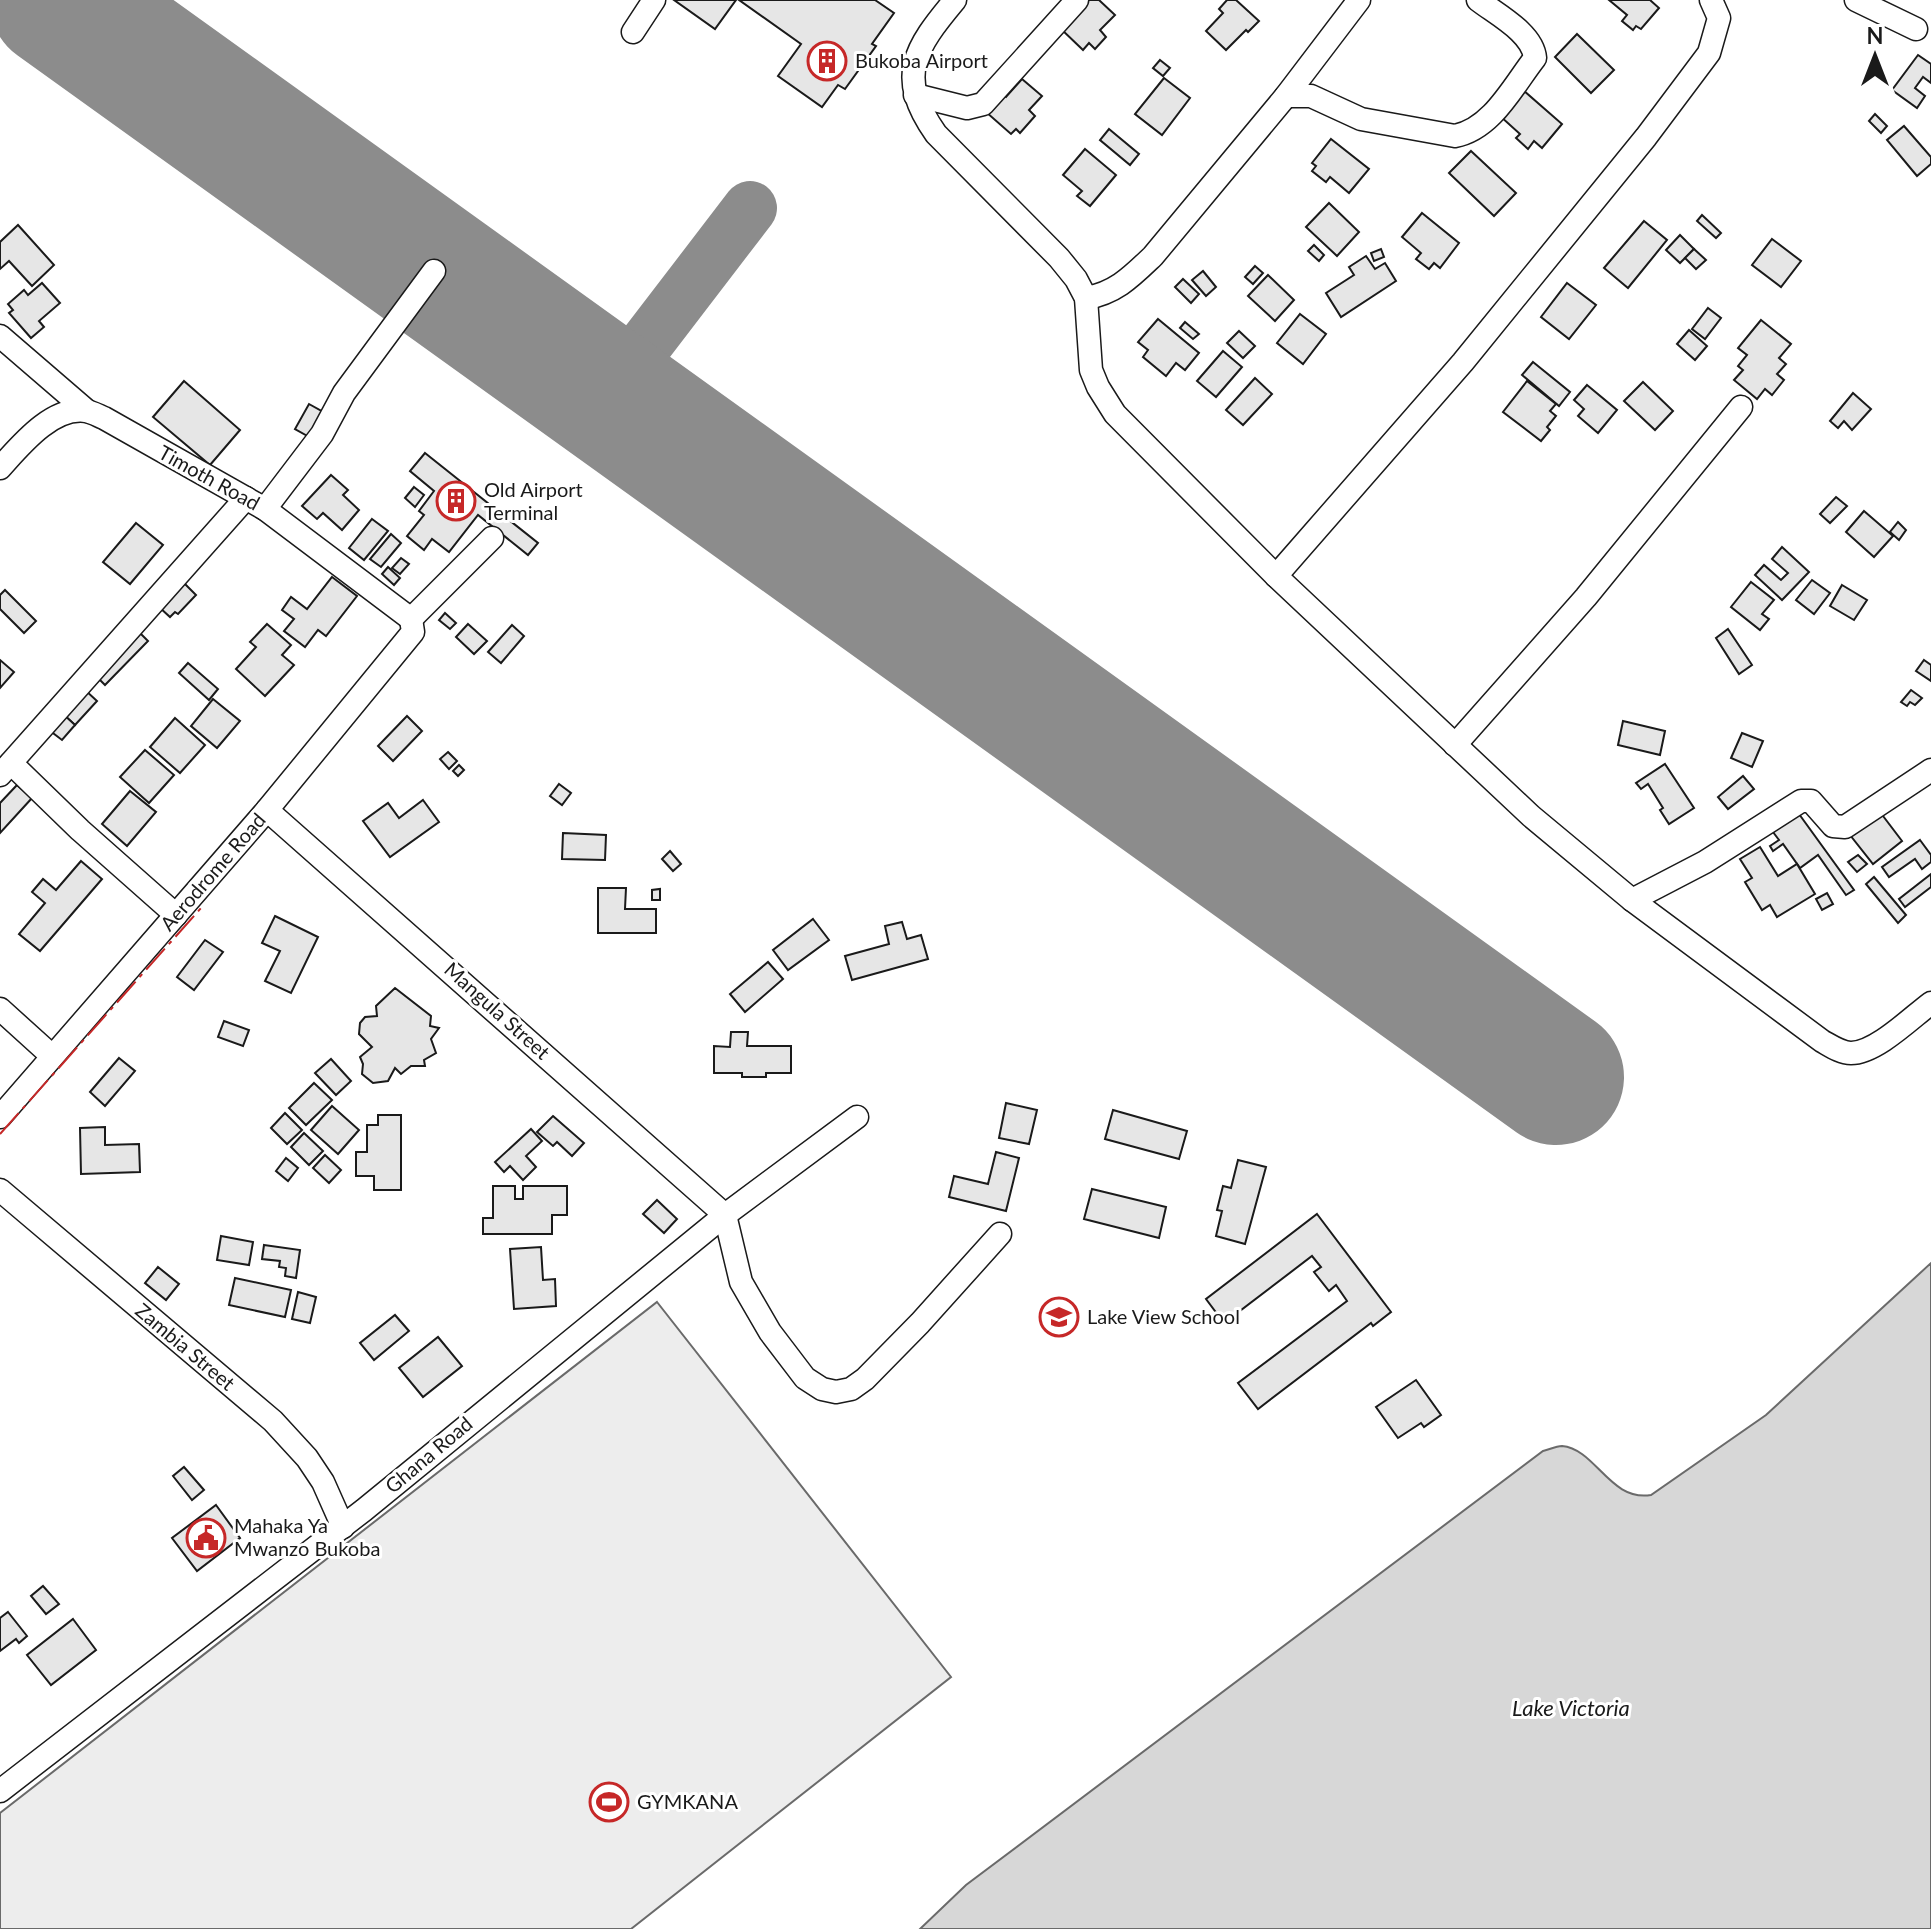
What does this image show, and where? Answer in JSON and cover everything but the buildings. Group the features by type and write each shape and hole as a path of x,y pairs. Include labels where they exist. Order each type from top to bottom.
{"street":[{"path":"633,32 654,0"},
{"path":"955,0 927,33 915,60 915,95 923,116 936,134 1076,279 1086,298 1091,370 1115,414 1276,576 1531,816 1632,900 1822,1041 1838,1050 1853,1053 1875,1045 1931,1003"},
{"path":"915,95 967,108 983,104 1077,0"},
{"path":"1086,298 1106,295 1153,256 1286,96 1359,0"},
{"path":"1286,96 1311,96 1361,119 1455,136 1469,133 1489,118 1535,58 1535,50 1526,38 1478,0"},
{"path":"1276,576 1463,362 1646,137 1709,53 1718,27 1717,9 1711,0"},
{"path":"1856,0 1916,29"},
{"path":"176,915 5,769 322,434 344,393 434,271"},
{"name":"Timoth Road","path":"0,336 87,411 256,504 411,619"},
{"path":"1455,745 1586,597 1741,407"},
{"path":"0,468 43,426 65,413 87,411"},
{"path":"411,619 492,538"},
{"name":"Aerodrome Road","path":"0,1117 267,810 413,632 411,619"},
{"path":"1632,900 1705,862 1801,801 1811,801 1833,826 1845,827 1931,770"},
{"name":"Mangula Street","path":"267,810 725,1215"},
{"path":"0,1009 52,1056"},
{"name":"Ghana Road","path":"0,1791 343,1527 725,1215 857,1117"},
{"name":"Zambia Street","path":"0,1190 273,1421 307,1458 323,1482 343,1527"},
{"path":"725,1215 741,1282 770,1332 805,1378 822,1389 836,1392 851,1389 865,1379 1000,1234"}],"shaded area":[{"path":"657,1302 951,1677 631,1929 0,1929 0,1813"}],"water":[{"name":"Lake Victoria","path":"1931,1263 1931,1929 920,1929 966,1885 1543,1451 1562,1446 1574,1449 1625,1491 1651,1495 1766,1415"}],"taxiway":[{"path":"629,366 750,208"}],"runway":[{"path":"57,0 1556,1077"}],"power":[{"path":"0,1134 201,908"}],"place":[{"name":"Bukoba Airport","path":"827,61"},
{"name":"Old Airport Terminal","path":"456,501"},
{"name":"Lake View School","path":"1059,1317"},
{"name":"Mahaka Ya Mwanzo Bukoba","path":"206,1538"},
{"name":"GYMKANA","path":"609,1802"}]}
